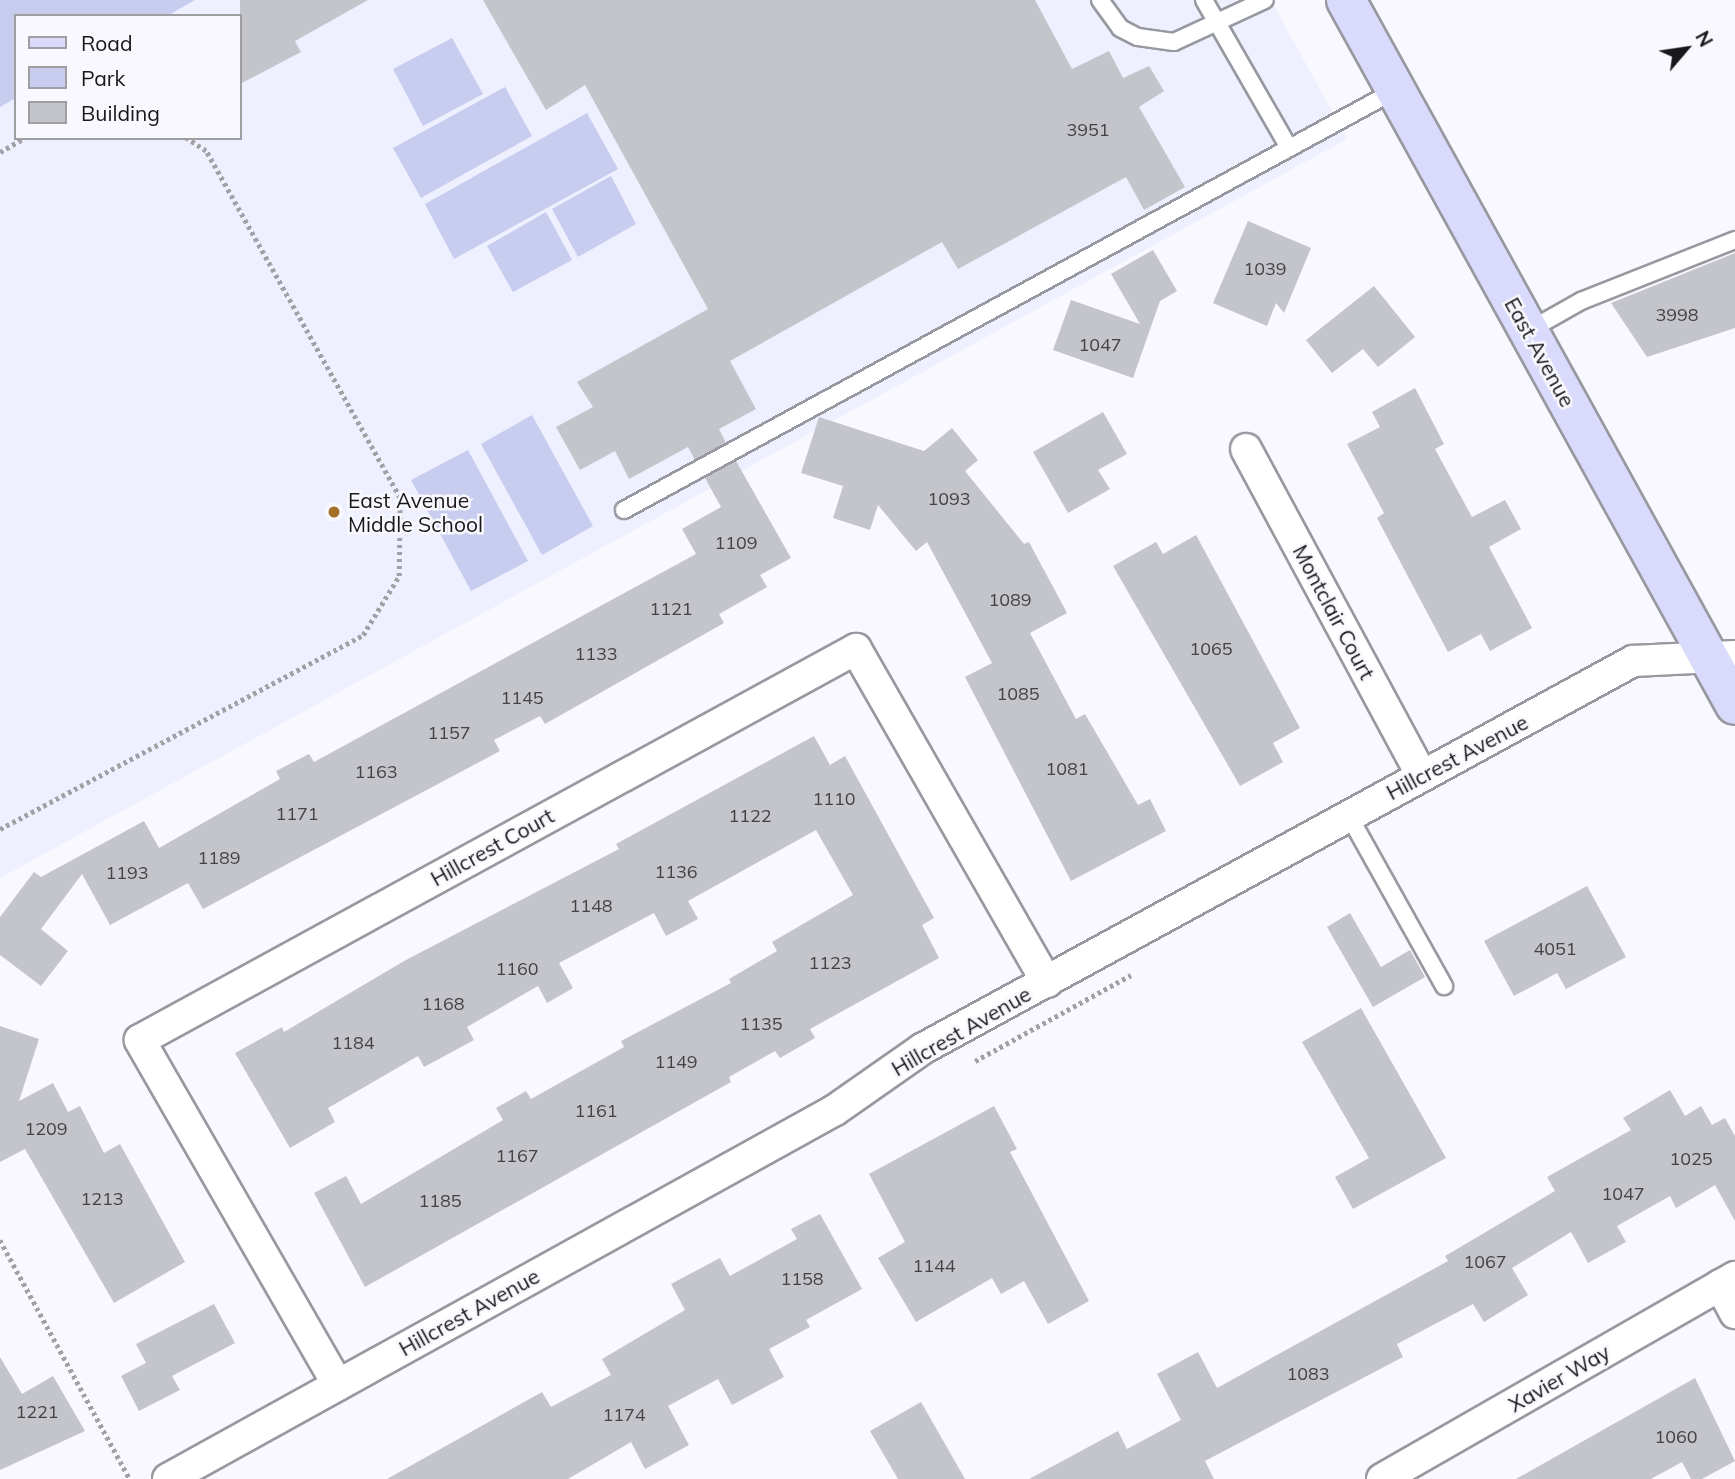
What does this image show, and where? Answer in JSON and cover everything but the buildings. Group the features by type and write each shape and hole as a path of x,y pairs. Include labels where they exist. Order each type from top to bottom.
{"main road":[{"name":"East Avenue","path":"1346,0 1528,331 1723,657 1735,705"}],"street":[{"name":"Montclair Court","path":"1246,449 1422,776"},
{"name":"Hillcrest Court","path":"338,1385 140,1040 856,649 1047,982"},
{"name":"Hillcrest Avenue","path":"168,1479 835,1110 922,1049 1633,661 1723,657"},
{"path":"1728,1281 1735,1313"},
{"name":"Xavier Way","path":"1382,1479 1728,1281"}],"lane":[{"path":"1100,0 1120,28 1154,41 1191,38 1265,0"},
{"path":"1204,0 1289,148"},
{"path":"624,510 1396,90"},
{"path":"1528,331 1581,301 1735,240"},
{"path":"1349,816 1444,986"}],"path":[{"path":"0,152 21,140"},
{"path":"0,829 363,635 399,576 400,498 206,151 189,140"},
{"path":"0,1240 130,1479"}],"shaded area":[{"name":"East Avenue Middle School","path":"195,0 1271,0 1347,139 0,878 0,107 14,99 14,140 242,140 242,14 170,14"}],"green space":[{"path":"0,0 195,0 170,14 14,14 14,99 0,107"},
{"path":"452,38 483,94 423,126 393,69"},
{"path":"505,87 532,136 421,198 393,148"},
{"path":"587,113 618,169 454,259 425,204"},
{"path":"611,176 636,224 578,257 552,209"},
{"path":"546,212 572,260 513,292 487,246"},
{"path":"532,415 593,526 542,555 481,444"},
{"path":"468,450 528,561 471,591 411,480"}],"place":[{"name":"East Avenue Middle School","path":"334,512"}]}
